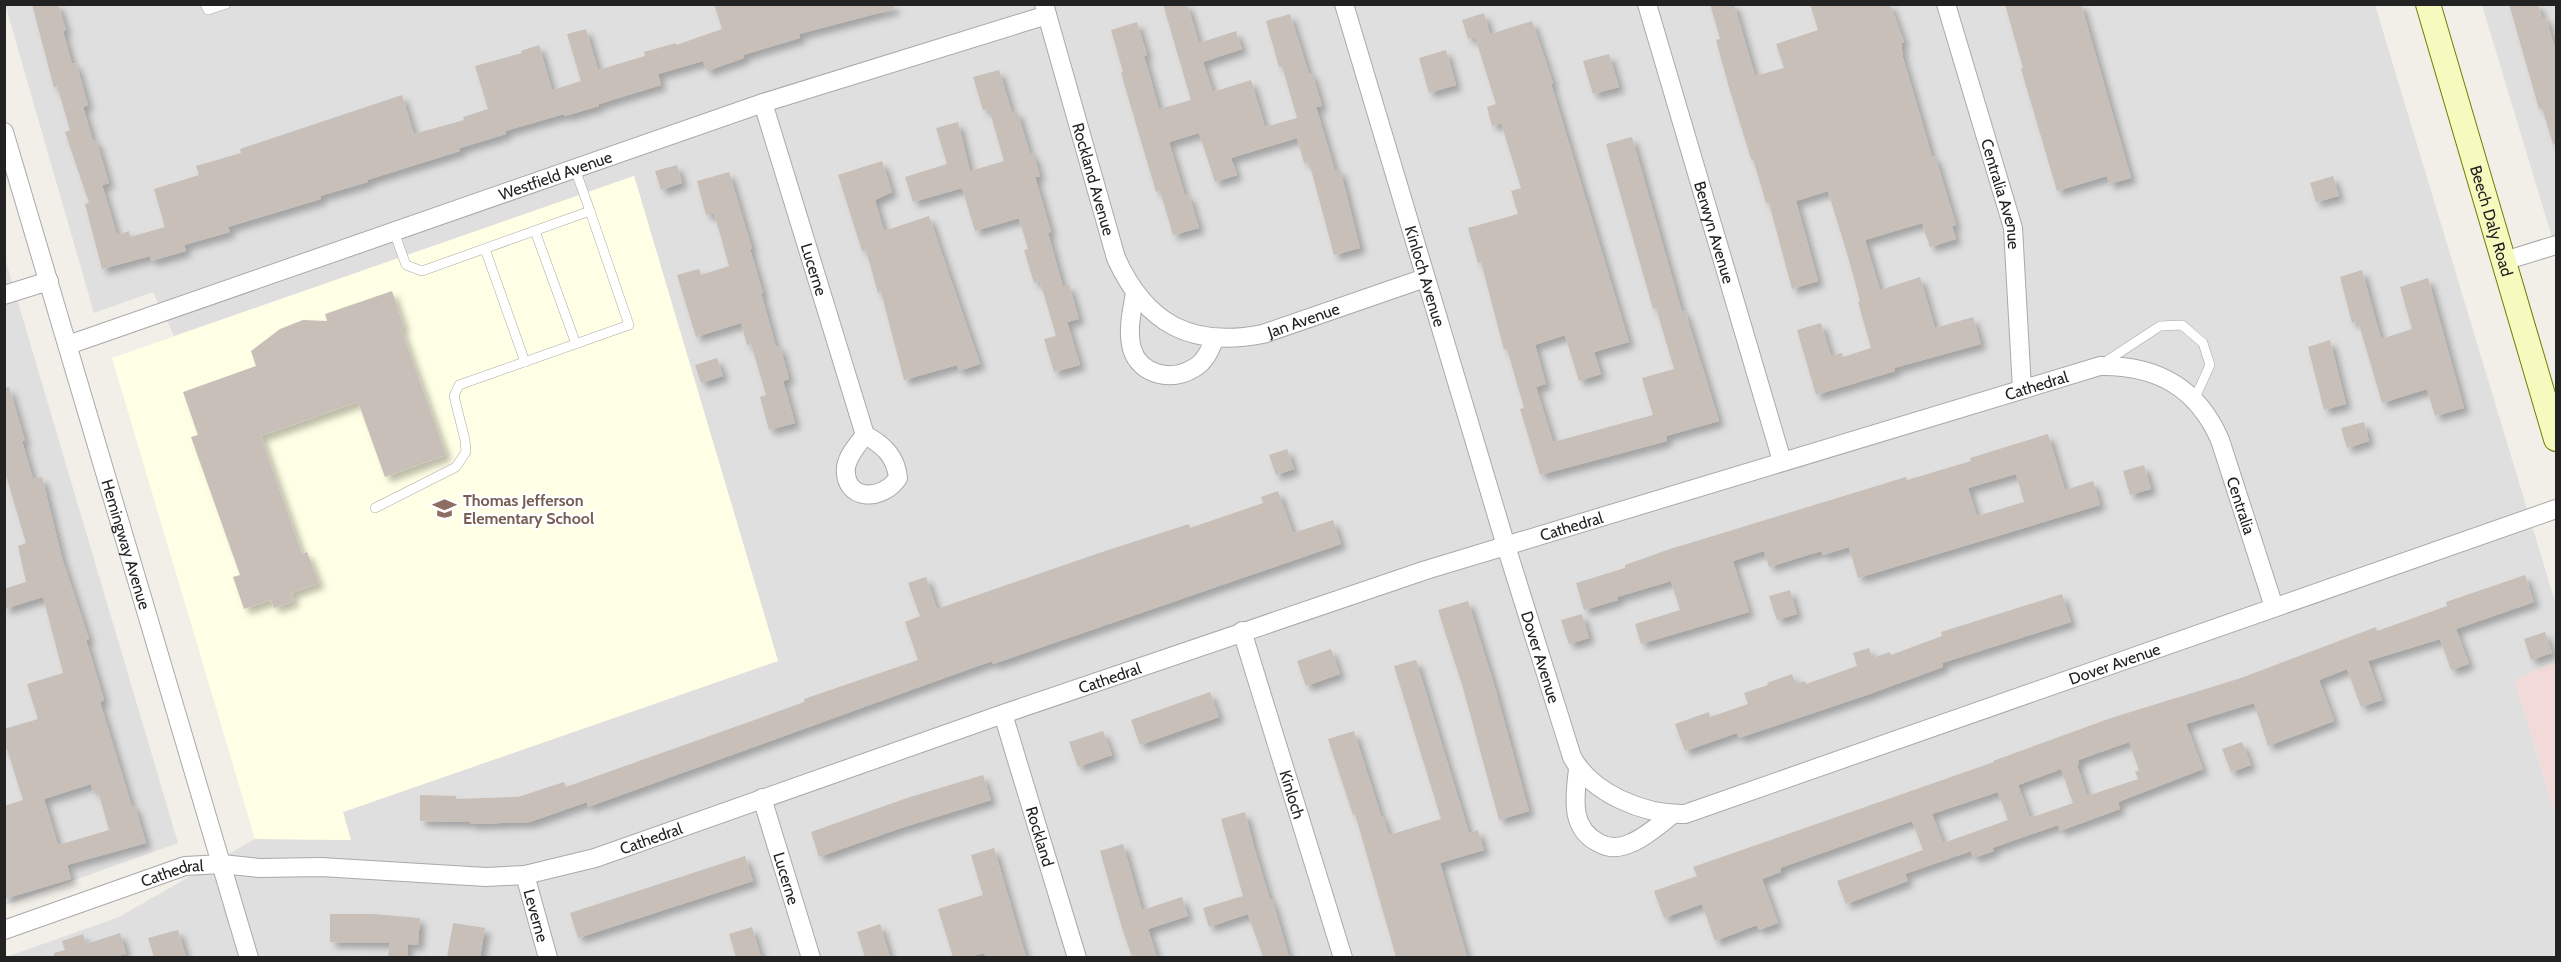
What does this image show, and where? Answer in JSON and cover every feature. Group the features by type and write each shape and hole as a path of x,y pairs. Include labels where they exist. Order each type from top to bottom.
{"main road":[{"name":"Beech Daly Road","path":"2428,4 2556,439"}],"street":[{"name":"Kinloch Avenue","path":"1344,4 1506,546"},
{"name":"Berwyn Avenue","path":"1647,4 1782,461"},
{"name":"Centralia Avenue","path":"1946,4 2013,228 2022,388"},
{"name":"Westfield Avenue","path":"68,345 763,103 1046,10"},
{"name":"Rockland Avenue","path":"1046,10 1116,258 1135,293 1155,314 1180,329"},
{"name":"Lucerne","path":"763,103 865,435"},
{"name":"Hemingway Avenue","path":"4,132 249,957"},
{"path":"2504,261 2556,245"},
{"name":"Jan Avenue","path":"1180,329 1215,338 1238,339 1263,334 1425,278"},
{"path":"4,295 49,281"},
{"path":"1135,293 1129,323 1132,348 1137,361 1146,370 1159,375 1193,369 1205,358 1215,338"},
{"name":"Cathedral","path":"4,930 185,866 222,864 259,868 321,867 486,877 525,875 595,858 1242,631 1506,546 2022,388 2100,366 2122,365 2143,369 2163,377 2197,402"},
{"name":"Centralia","path":"2197,402 2213,423 2220,440 2274,608"},
{"name":"Dover Avenue","path":"1506,546 1572,757 1578,769 1629,803 1642,808 1685,814 2556,509"},
{"name":"Kinloch","path":"1242,631 1343,957"},
{"name":"Rockland","path":"1003,714 1077,957"},
{"name":"Dover Avenue","path":"1578,769 1576,815 1582,830 1605,846 1619,847 1632,843 1673,814"},
{"name":"Lucerne","path":"762,798 811,957"},
{"name":"Leverne","path":"525,875 548,957"}],"lane":[{"path":"206,4 208,10 226,4"},
{"path":"375,508 456,467 466,452 454,396 459,385 629,325 575,169"},
{"path":"394,232 406,266 422,271 590,211"},
{"path":"535,231 576,344"},
{"path":"485,249 525,362"},
{"path":"2100,366 2160,326 2182,326 2203,343 2210,364 2197,402"}],"shaded area":[{"path":"5,4 2375,5 2556,605 2556,662 2515,680 2556,818 2556,957 6,957 119,917 255,839 350,840 343,812 778,661 634,176 174,336 153,292 94,313"},
{"path":"2482,5 2556,5 2556,251"},
{"name":"Thomas Jefferson Elementary School","path":"634,176 778,661 343,812 351,840 255,839 112,358"},
{"path":"4,255 178,843 5,905 4,905"},
{"path":"2556,662 2556,818 2515,680"}],"building":[{"path":"32,4 58,4 66,30 63,31 72,64 76,63 88,105 83,107 109,183 102,185 117,235 129,231 130,237 165,227 154,189 199,175 196,166 241,153 240,149 402,95 414,134 464,120 463,117 488,109 475,66 522,53 521,51 539,45 552,90 581,81 567,34 586,29 598,70 645,56 644,52 676,43 676,45 722,29 714,4 894,4 894,9 799,34 800,38 743,55 744,58 707,71 703,61 658,74 661,85 599,104 599,106 505,131 506,134 460,148 460,151 320,196 321,199 228,227 230,232 184,245 186,251 151,261 150,256 102,269 85,204 89,203 65,132 70,130 57,86 54,88"},
{"path":"1163,4 1187,4 1199,43 1236,31 1242,49 1203,62 1213,92 1251,80 1265,127 1297,118 1266,21 1290,14 1322,106 1316,107 1335,171 1340,169 1360,248 1334,255 1309,162 1304,163 1297,138 1231,158 1237,175 1215,182 1199,133 1169,142 1185,196 1189,195 1199,228 1173,235 1160,191 1156,192 1121,73 1123,72 1111,30 1137,22 1159,109 1191,100"},
{"path":"1710,4 1734,4 1755,76 1784,68 1776,44 1818,30 1810,4 1890,4 1904,42 1901,43 1903,58 1932,157 1935,156 1956,225 1952,226 1956,239 1930,247 1922,223 1865,240 1880,290 1920,277 1935,328 1973,317 1981,344 1894,368 1895,371 1816,395 1797,330 1821,323 1831,356 1842,353 1843,357 1871,348 1849,260 1828,191 1796,201 1818,281 1792,289 1769,203 1766,203 1728,84 1716,40 1720,39"},
{"path":"2005,4 2081,4 2131,178 2109,184 2107,176 2057,191 2021,69 2023,68"},
{"path":"2509,4 2538,4 2542,18 2546,17 2556,53 2556,144 2553,144 2542,108 2539,109"},
{"path":"1484,13 1490,34 1532,21 1553,83 1551,84 1629,342 1594,352 1601,374 1579,381 1565,335 1535,345 1546,384 1536,387 1553,442 1653,415 1642,378 1674,369 1656,308 1653,309 1606,144 1632,137 1682,312 1685,311 1719,421 1666,436 1667,441 1540,475 1520,409 1524,408 1507,349 1504,350 1481,262 1478,263 1468,228 1518,214 1511,191 1521,188 1501,123 1492,126 1487,107 1496,104 1475,37 1468,39 1462,20"},
{"path":"1446,50 1456,85 1429,93 1419,58"},
{"path":"1609,54 1619,87 1593,94 1583,61"},
{"path":"999,70 1012,113 1017,111 1030,154 1033,153 1040,176 1035,177 1051,232 1048,233 1063,287 1069,285 1079,319 1067,322 1080,365 1054,372 1044,339 1056,336 1040,281 1034,283 1024,250 1028,249 1019,218 975,231 962,188 913,202 905,177 947,164 936,128 958,122 970,171 1004,161 989,109 983,110 973,77"},
{"path":"882,161 892,192 875,200 884,231 929,216 980,364 959,371 957,365 904,380 881,292 878,293 866,250 862,251 838,175"},
{"path":"677,165 682,183 661,190 655,171"},
{"path":"729,172 752,249 750,249 776,347 780,346 789,379 783,381 795,423 769,430 760,397 766,395 751,344 747,345 741,323 696,337 677,275 699,269 701,275 729,266 714,213 706,215 697,181"},
{"path":"2333,176 2339,196 2316,202 2310,183"},
{"path":"2362,270 2381,339 2412,329 2400,287 2428,278 2464,408 2435,416 2427,389 2382,403 2358,321 2352,323 2340,277"},
{"path":"392,291 404,327 401,328 446,455 385,477 358,402 261,436 302,554 307,552 319,583 291,593 294,601 274,608 271,600 244,609 233,577 240,575 191,437 198,435 183,392 256,366 251,351 280,329 303,320 327,321 325,314"},
{"path":"2330,340 2346,404 2324,410 2308,347"},
{"path":"717,358 723,376 701,383 695,365"},
{"path":"9,387 25,441 22,441 33,479 42,477 62,558 89,639 86,640 104,700 100,702 132,807 135,806 146,843 67,865 71,879 4,899 4,806 23,800 7,749 4,750 4,729 38,719 27,684 63,673 43,597 4,609 4,589 26,582 18,546 26,543 4,469 4,388","holes":["91,784 93,792 98,791 109,830 58,845 44,799"]},
{"path":"2364,422 2369,441 2347,448 2341,428"},
{"path":"2048,434 2065,490 2093,481 2100,505 1858,578 1849,547 1823,555 1821,551 1769,567 1764,551 1733,561 1749,612 1641,644 1635,624 1680,610 1671,581 1617,597 1618,600 1584,610 1576,583 1625,568 1625,565 1667,550 1906,477 1907,480 1971,461 1970,458","holes":["2016,474 2024,502 1977,516 1968,488"]},
{"path":"1287,449 1294,469 1276,475 1269,455"},
{"path":"2144,465 2151,489 2130,495 2123,471"},
{"path":"1278,491 1293,533 1333,520 1341,544 993,664 992,661 588,807 587,802 530,822 471,824 470,822 420,821 420,795 456,796 456,799 518,797 564,782 566,787 804,702 804,699 918,660 905,622 920,616 908,583 926,577 937,609 1099,553 1189,524 1190,528 1263,503 1261,497"},
{"path":"2525,575 2534,602 2456,629 2469,664 2451,670 2440,639 2368,661 2382,700 2361,707 2347,669 2319,680 2334,721 2268,746 2254,703 2186,724 2203,769 2118,802 2120,809 2060,831 2058,825 1992,848 1994,851 1973,858 1971,851 1905,874 1908,881 1846,904 1837,881 1923,850 1912,821 1780,868 1781,872 1762,879 1778,923 1759,930 1757,925 1715,941 1702,904 1664,918 1654,891 1697,876 1693,867 1994,762 2111,718 2241,678 2376,627 2377,631 2447,606 2446,602","holes":["2129,742 2139,770 2135,772 2138,779 2087,796 2077,765 2078,760","2061,769 2073,803 2030,818 2018,785","1998,792 2008,820 1943,843 1932,814"]},
{"path":"1790,590 1797,614 1777,620 1769,596"},
{"path":"2062,594 2071,622 1942,663 1943,667 1739,738 1737,733 1685,751 1675,724 1709,712 1710,717 1748,704 1744,693 1768,685 1767,683 1792,674 1796,684 1805,681 1806,684 1857,666 1853,653 1869,648 1872,658 1890,652 1891,655 1942,636 1941,632"},
{"path":"1468,601 1529,811 1499,820 1463,688 1438,610"},
{"path":"1582,614 1589,638 1569,644 1561,620"},
{"path":"2545,632 2552,653 2531,660 2524,639"},
{"path":"1331,649 1340,674 1306,686 1297,661"},
{"path":"1416,660 1469,833 1478,830 1484,850 1440,863 1467,957 1396,957 1355,814 1353,815 1328,739 1354,731 1389,835 1441,819 1394,666"},
{"path":"1210,692 1219,717 1140,745 1131,720"},
{"path":"1103,731 1112,755 1078,767 1069,742"},
{"path":"2242,742 2251,765 2231,772 2222,749"},
{"path":"983,775 991,800 819,857 811,832 907,798"},
{"path":"1245,812 1289,957 1263,957 1248,914 1209,927 1203,908 1243,896 1221,819"},
{"path":"1123,844 1142,910 1182,897 1188,916 1148,929 1157,957 1132,957 1122,928 1100,851"},
{"path":"994,848 1026,957 986,957 984,953 969,957 953,957 938,909 983,895 971,855"},
{"path":"745,856 753,881 578,938 570,913"},
{"path":"330,914 373,914 420,918 418,945 408,944 407,957 388,957 390,943 330,942"},
{"path":"453,923 485,928 480,957 447,957"},
{"path":"880,924 890,957 865,957 857,932"},
{"path":"752,927 761,957 736,957 729,934"},
{"path":"178,930 186,957 154,957 148,938"},
{"path":"120,933 126,954 113,957 54,957 54,953 65,950 62,941 83,934 86,944"}],"place":[{"name":"Thomas Jefferson Elementary School","path":"445,509"}]}
